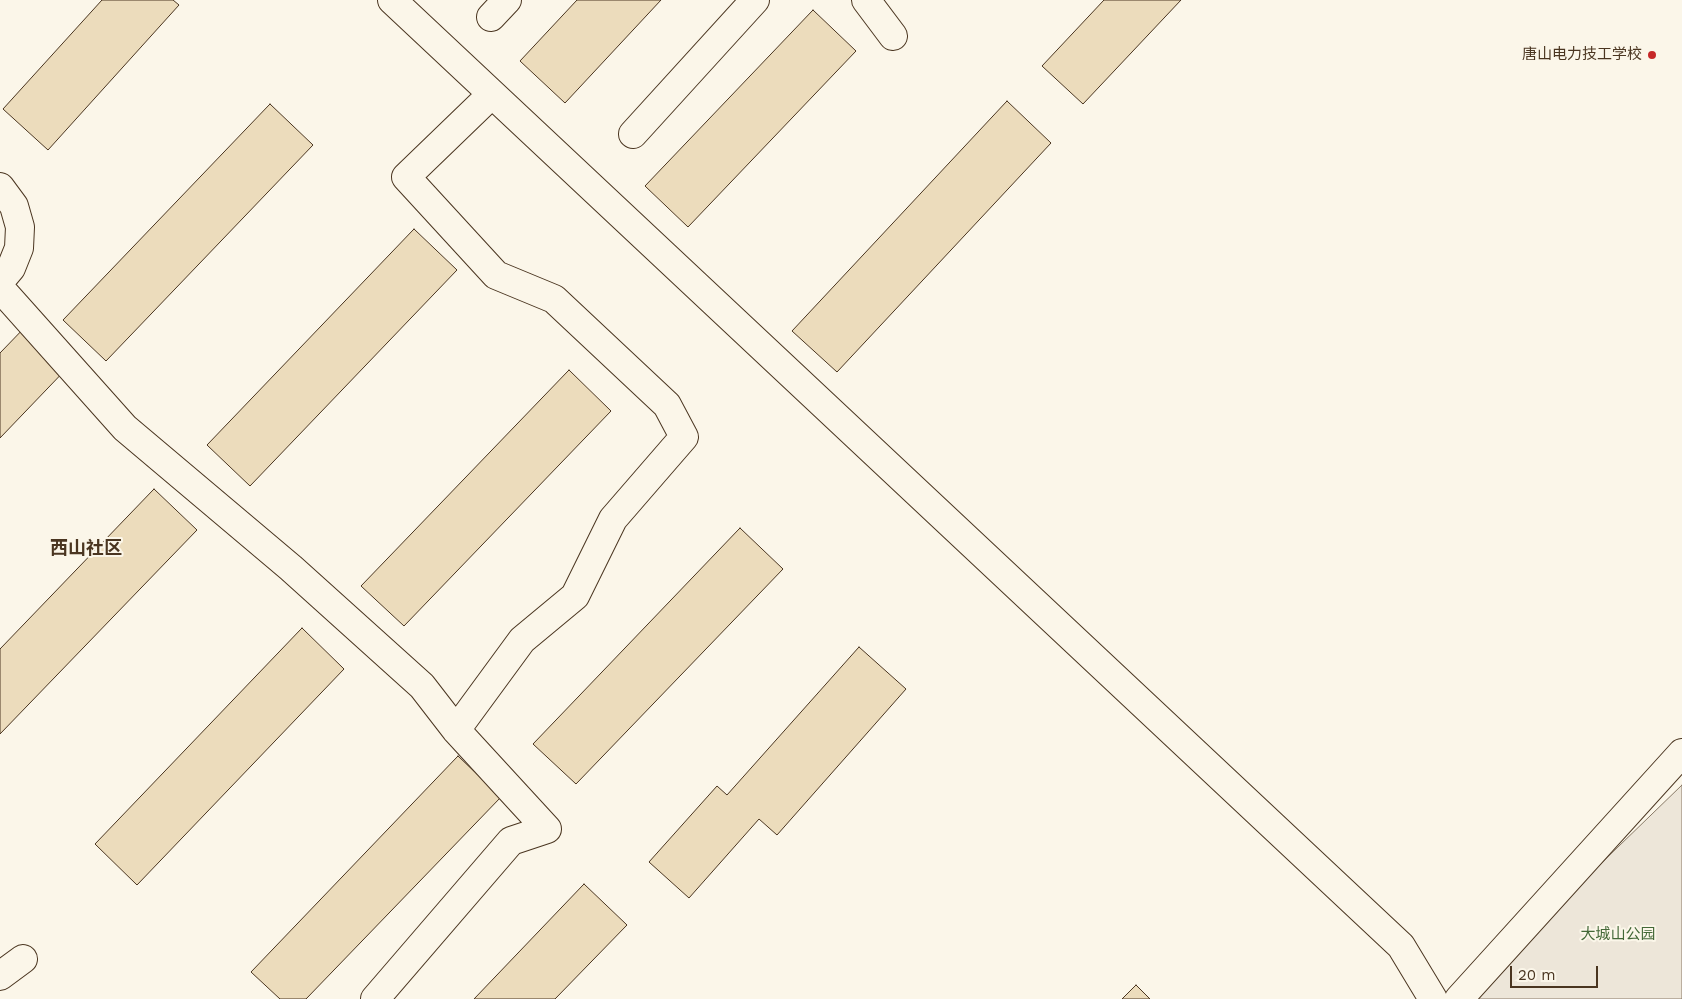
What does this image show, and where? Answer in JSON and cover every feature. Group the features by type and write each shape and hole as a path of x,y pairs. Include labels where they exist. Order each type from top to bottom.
{"street":[{"path":"392,0 1401,946 1433,999"},
{"path":"633,134 755,0"},
{"path":"866,0 892,36"},
{"path":"456,730 522,640 575,596 613,519 684,437 667,405 561,305 554,299 496,275 406,177 492,94"},
{"path":"0,187 14,206 20,227 19,248 11,268 0,281"},
{"path":"0,288 125,428 291,568 422,686 456,730 547,829 511,842 374,999"},
{"path":"1460,999 1682,752"},
{"path":"0,976 24,959"}],"green space":[{"name":"大城山公园","path":"1682,785 1682,999 1461,999"}],"building":[{"path":"102,0 173,0 179,5 48,150 3,109"},
{"path":"577,0 661,0 565,103 520,61"},
{"path":"1104,0 1181,0 1083,104 1042,66"},
{"path":"813,10 856,51 688,227 645,186"},
{"path":"1007,101 1051,143 837,372 792,331"},
{"path":"270,104 313,145 106,361 63,320"},
{"path":"414,229 457,270 250,486 207,445"},
{"path":"29,323 71,364 0,438 0,353"},
{"path":"569,370 611,411 404,626 361,586"},
{"path":"154,489 197,530 0,734 0,649"},
{"path":"740,528 783,569 576,784 533,744"},
{"path":"302,628 344,669 137,885 95,844"},
{"path":"859,647 906,689 777,835 759,819 689,898 649,862 717,786 727,795"},
{"path":"458,756 501,797 306,999 280,999 251,972"},
{"path":"584,884 627,925 555,999 474,999"},
{"path":"1136,985 1150,999 1122,999"}],"place":[{"name":"唐山电力技工学校","path":"1652,55"}],"district":[{"name":"西山社区","path":"86,549"}]}
